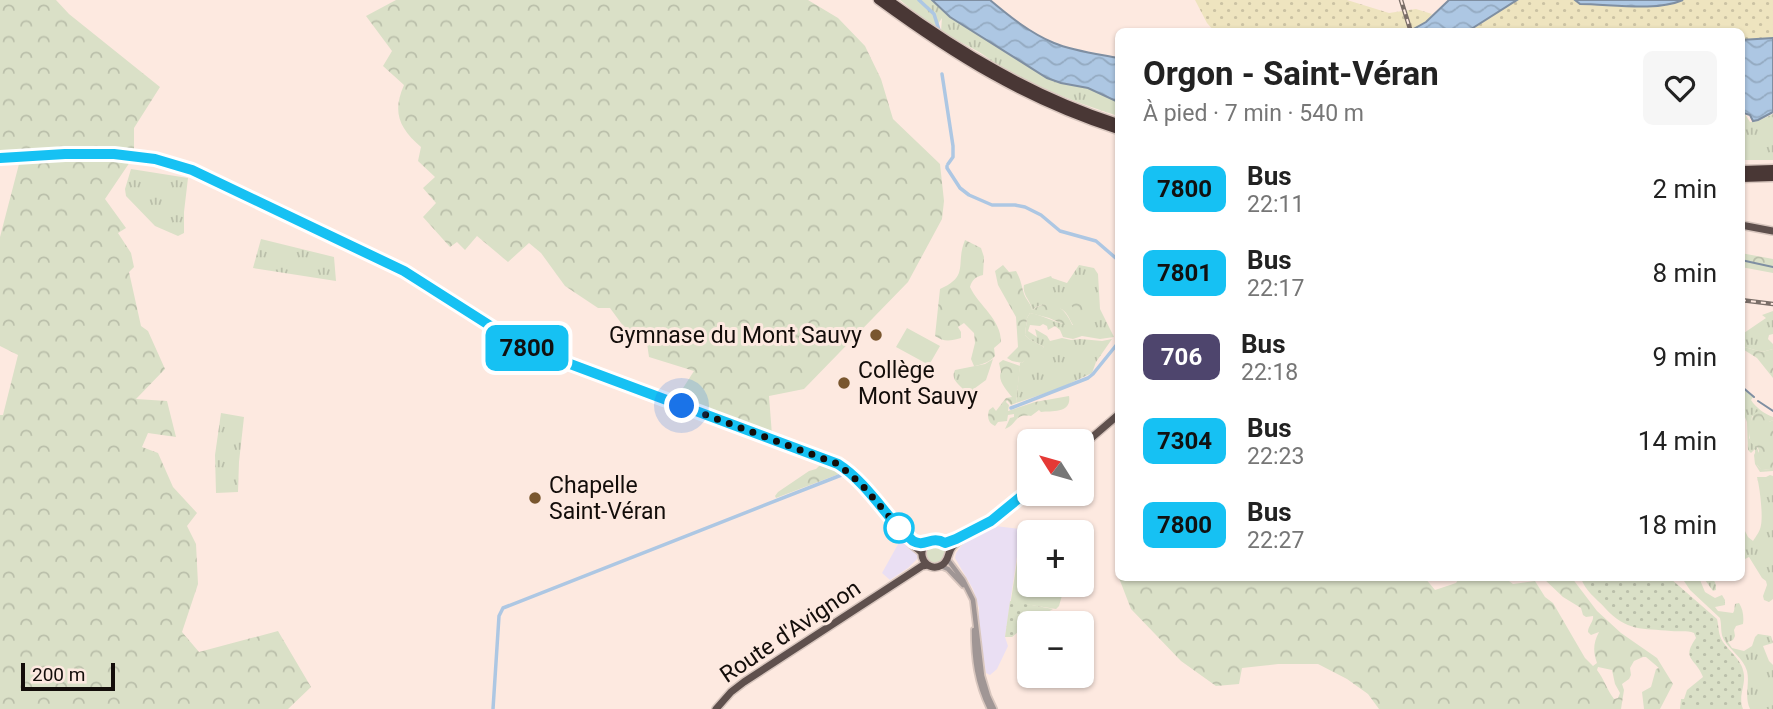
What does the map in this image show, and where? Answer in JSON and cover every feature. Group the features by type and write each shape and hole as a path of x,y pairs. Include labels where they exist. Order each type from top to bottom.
{"highway":[{"path":"877,0 949,51 991,76 1065,112 1115,129"},
{"path":"889,0 990,67 1068,105 1115,122"},
{"path":"1745,170 1773,169"},
{"path":"1745,178 1773,177"}],"main road":[{"path":"0,158 114,154 178,165 210,178 404,271 522,346 832,461 854,477 928,565 940,566 954,545 1017,499"},
{"path":"1745,226 1773,231"},
{"path":"1094,436 1115,418"},
{"path":"901,530 914,541 926,543 933,539 945,543 984,525"},
{"path":"922,555 926,543"},
{"path":"945,543 948,555"},
{"name":"Route d'Avignon","path":"888,588 917,565 922,555"},
{"name":"Route d'Avignon","path":"716,709 744,682 922,566 928,565"}],"street":[{"path":"948,555 970,593 974,606 980,664 992,709"},
{"path":"940,566 948,569 962,582 971,601 975,664 979,681 992,709"}],"shaded area":[{"path":"992,524 1017,529 1017,556 1005,637 1008,646 997,669 990,675 986,673 979,629 979,608 973,589 955,558 966,540"},
{"path":"902,537 918,554 917,559 890,580 882,573"}],"green space":[{"path":"0,0 56,0 69,14 160,87 134,128 134,156 105,199 126,228 118,233 131,253 134,267 129,272 141,326 148,331 165,369 136,399 167,401 176,437 148,433 142,447 158,453 173,487 197,513 187,526 196,544 198,584 182,632 199,652 278,631 311,687 288,709 0,709 0,415 3,415 18,355 0,346 0,237 19,164 18,153 0,154"},
{"path":"396,0 808,0 838,18 865,46 881,79 893,119 940,164 944,201 942,219 908,282 804,389 769,396 772,435 676,399 694,371 649,357 646,336 632,338 610,308 598,308 565,286 541,253 529,243 508,262 477,236 465,250 457,242 450,247 423,217 436,203 423,188 435,177 418,161 421,147 407,133 400,119 398,103 404,85 383,66 392,51 366,16"},
{"path":"900,0 932,0 950,17 1047,78 1088,88 1115,101 1115,115 1056,94 1012,73 941,31 942,18 936,27"},
{"path":"1745,114 1750,122 1773,114 1773,160 1745,160"},
{"path":"131,169 188,178 184,233 178,236 155,226 126,196 125,189"},
{"path":"261,239 334,257 336,281 253,268"},
{"path":"965,240 981,248 984,257 983,275 974,279 970,287 994,320 1001,342 994,348 993,358 975,366 971,359 975,343 974,333 964,323 958,327 961,338 947,340 935,336 940,289 958,274"},
{"path":"1745,254 1773,259 1773,273 1745,268"},
{"path":"1003,265 1009,272 1016,271 1032,310 1046,304 1058,306 1067,315 1074,329 1030,313 1025,335 1044,347 1033,360 1022,363 1007,358 1018,347 1016,317 998,285 995,271"},
{"path":"1079,265 1094,268 1098,274 1100,309 1114,337 1100,339 1082,336 1073,339 1063,337 1055,326 1048,330 1043,324 1030,325 1028,331 1037,337 1035,329 1050,341 1062,338 1071,340 1102,341 1112,339 1096,362 1092,373 1058,389 1016,403 1020,363 1044,347 1025,335 1030,313 1073,325 1066,312 1057,307 1042,305 1032,310 1024,292 1024,285 1051,276 1067,283"},
{"path":"1072,290 1087,298 1093,305 1087,320 1070,302"},
{"path":"1773,311 1773,334 1769,335 1768,339 1773,344 1773,349 1762,352 1745,347 1745,332 1766,318 1762,315"},
{"path":"907,328 940,346 929,365 896,347"},
{"path":"1745,347 1762,352 1773,349 1773,378 1757,358 1745,350"},
{"path":"993,359 986,380 971,391 966,392 955,380 955,370 985,364"},
{"path":"1003,360 1020,366 1016,403 1011,405 1007,400 1008,411 1035,402 1069,396 1068,406 1061,410 1039,410 1031,416 1019,417 1005,429 1014,414 1008,415 1007,421 993,425 989,420 989,410 993,407 996,411 1006,398 1012,397 1000,378 999,363"},
{"path":"1745,390 1753,397 1751,400 1758,408 1773,417 1773,420 1767,423 1752,416 1749,438 1758,450 1757,465 1773,471 1760,472 1755,464 1755,449 1751,453 1748,450"},
{"path":"1756,412 1762,414 1766,422 1773,420 1773,469 1762,470 1755,459 1759,451 1751,443 1749,431"},
{"path":"221,413 244,417 238,492 216,493 215,455"},
{"path":"823,462 837,469 839,474 776,498 778,492"},
{"path":"1773,476 1773,599 1769,602 1764,600 1763,596 1766,581 1749,557 1745,559 1745,531 1753,541 1762,521 1757,477"},
{"path":"936,542 944,545 947,553 944,561 936,564 928,561 925,553 928,545"},
{"path":"1017,562 1017,597 1062,597 1056,609 1011,602"},
{"path":"1120,581 1428,581 1435,590 1457,581 1509,581 1513,584 1535,581 1545,597 1553,603 1585,658 1593,666 1597,663 1594,648 1599,632 1591,635 1588,632 1593,616 1583,615 1581,608 1563,597 1546,581 1574,581 1597,611 1621,633 1657,658 1673,684 1660,709 1644,709 1642,692 1651,687 1656,669 1659,668 1643,657 1634,661 1629,679 1622,684 1624,690 1621,709 1379,709 1368,694 1318,664 1278,664 1242,668 1239,684 1216,686 1181,661 1131,609","holes":["1598,667 1612,670 1620,693 1618,698 1614,699 1597,670"]},
{"path":"1582,581 1673,581 1717,619 1721,639 1743,670 1743,709 1680,709 1681,699 1684,699 1687,690 1703,677 1690,655 1696,638 1694,633 1643,629 1628,625 1613,616"},
{"path":"1684,581 1700,581 1705,592 1715,598 1722,595 1725,605 1715,607 1718,611 1733,613 1735,604 1739,603 1743,624 1736,626 1733,640 1728,642 1732,648 1744,651 1752,646 1758,634 1771,636 1773,643 1763,646 1773,665 1773,709 1750,709 1745,666 1724,640 1720,618"},
{"path":"1706,581 1714,581 1716,590 1713,591"},
{"path":"1010,601 1053,609 1017,611 1017,633 1012,637 1005,637"}],"sand":[{"path":"1195,0 1347,0 1389,13 1416,9 1432,14 1426,22 1415,28 1211,28"},
{"path":"1517,0 1575,0 1580,4 1646,7 1683,0 1773,0 1773,38 1745,40 1745,28 1474,28"}],"water":[{"path":"932,0 990,0 1045,39 1077,50 1115,57 1115,101 1088,88 1047,78 950,17"},
{"path":"1449,0 1517,0 1473,28 1415,28 1426,22"},
{"path":"1575,0 1683,0 1646,7 1580,4"},
{"path":"1773,38 1773,112 1753,121 1750,115 1745,113 1745,40"}],"waterway":[{"path":"919,0 934,14 939,30"},
{"path":"942,74 953,146 953,157 948,164"},
{"path":"947,166 960,188 969,195 992,205 1025,207 1041,215 1060,231 1096,241 1115,257"},
{"path":"1745,261 1773,267"},
{"path":"1011,408 1088,378 1115,347"},
{"path":"1745,389 1754,397"},
{"path":"1758,401 1773,411"},
{"path":"493,709 499,616 503,608 844,474"}],"railway":[{"path":"1401,0 1410,28"},
{"path":"1745,300 1773,304"}],"bus line":[{"name":"7800","path":"0,158 65,154 135,155 192,170 404,271 522,346 838,464 862,485 901,530 918,543 933,539 945,543 956,539 991,521 1017,500"}],"place":[{"name":"Gymnase du Mont Sauvy","path":"876,335"},
{"name":"Collège Mont Sauvy","path":"844,383"},
{"name":"Chapelle Saint-Véran","path":"535,498"}],"route":[{"path":"682,406 838,464 862,485 899,528"}]}
